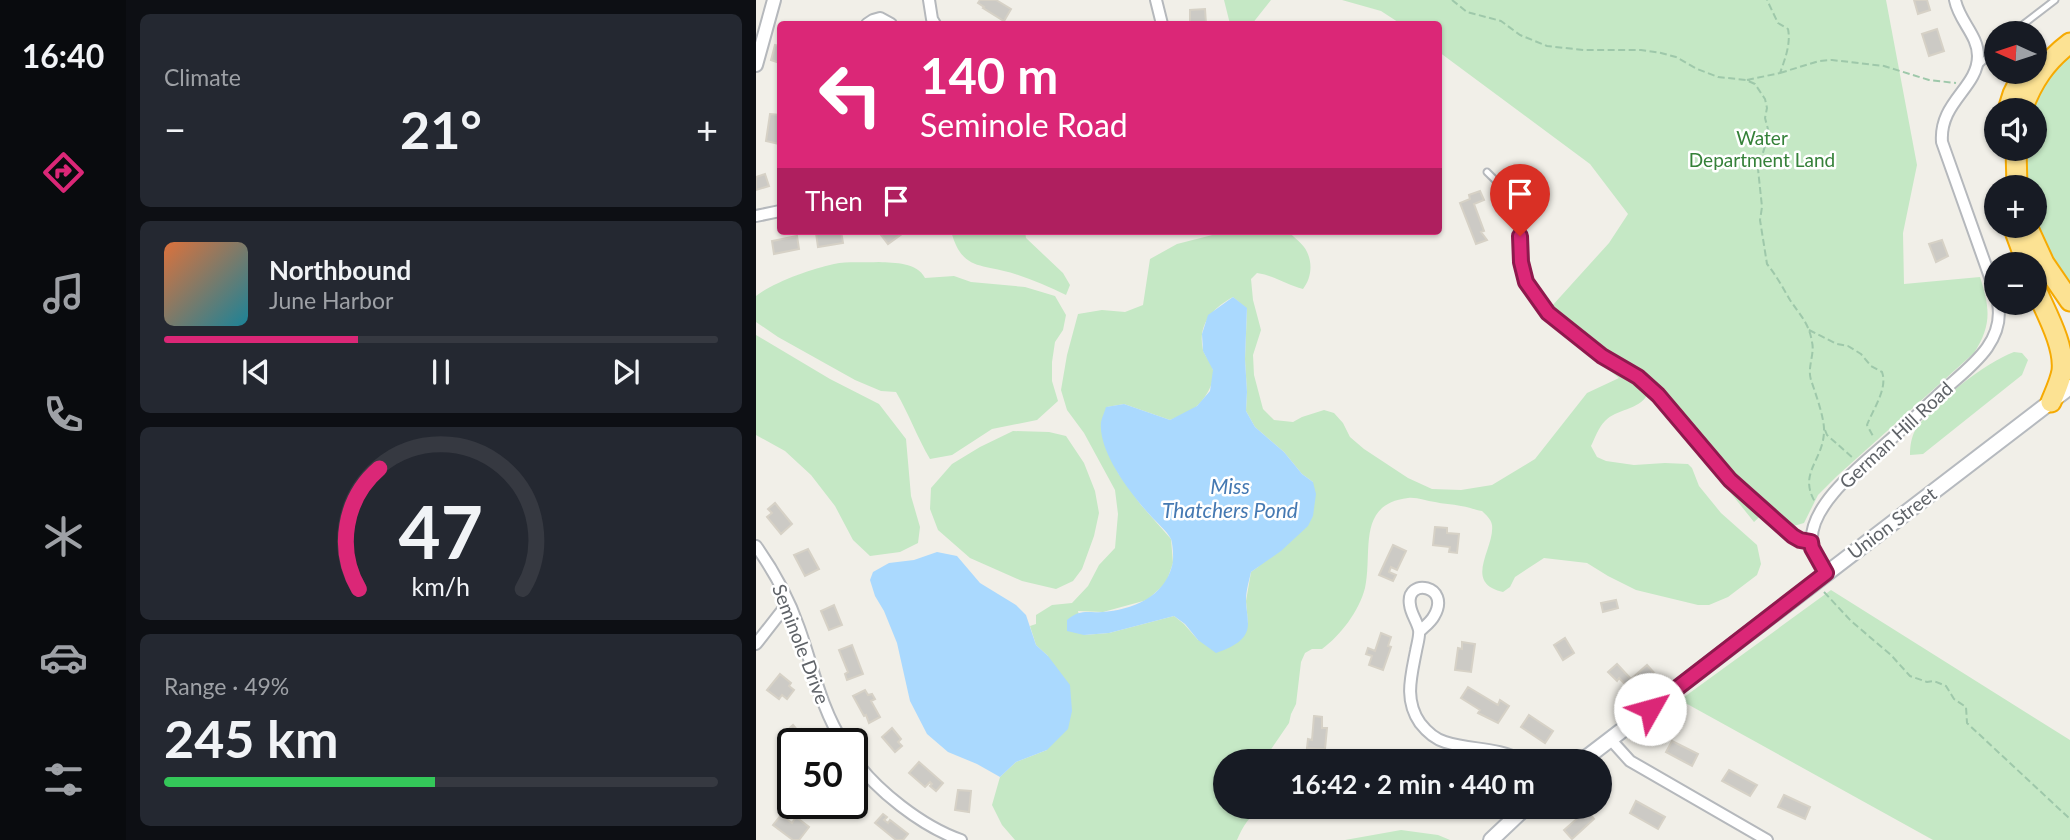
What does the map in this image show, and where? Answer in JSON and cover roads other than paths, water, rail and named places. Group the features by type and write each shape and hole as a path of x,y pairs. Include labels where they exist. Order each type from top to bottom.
{"highway":[{"path":"2048,44 2070,28"},
{"path":"2026,98 2040,71 2070,43"},
{"path":"2033,238 2044,263 2070,301"},
{"path":"2047,312 2062,362 2059,383 2051,402"},
{"path":"2049,316 2070,342"}],"main road":[{"name":"Union Street","path":"1599,749 2070,387"},
{"path":"1491,840 1513,819"}],"street":[{"path":"756,65 774,0"},
{"path":"929,0 930,21"},
{"path":"1156,0 1161,21"},
{"path":"1955,0 1961,18 1976,44 1976,68 1948,111 1943,122 1942,142 1984,260"},
{"path":"756,216 777,212"},
{"name":"German Hill Road","path":"1811,542 1812,532 1821,512 1837,488 1976,363 1992,340 1998,315"},
{"path":"1811,542 1821,577"},
{"name":"Seminole Drive","path":"756,546 788,603 825,706 836,728"},
{"path":"756,644 788,603"},
{"path":"1420,631 1409,695 1412,707 1425,729 1434,737 1488,749"},
{"path":"1611,740 1630,761 1767,840"},
{"path":"868,776 934,829 961,840"}],"lane":[{"path":"2028,21 2055,0"},
{"path":"1976,68 1984,60"},
{"path":"1488,172 1514,206 1526,282 1548,313 1602,356 1638,377 1658,395 1737,487 1793,536 1811,542"}],"water":[{"name":"Miss Thatchers Pond","path":"1233,297 1247,308 1246,411 1255,427 1313,482 1316,494 1313,516 1308,526 1281,551 1251,572 1246,597 1247,630 1242,639 1227,649 1216,653 1198,640 1185,624 1174,616 1109,633 1084,635 1067,631 1067,620 1076,614 1113,611 1135,605 1154,594 1168,577 1173,560 1171,539 1117,472 1101,434 1101,422 1106,407 1124,404 1170,420 1197,406 1210,391 1213,370 1203,351 1202,334 1208,315"},
{"path":"937,552 957,556 980,583 1016,605 1026,615 1036,645 1070,685 1072,711 1068,729 1047,750 1016,762 1000,777 948,752 927,734 910,701 897,643 870,580 873,572 889,563 914,560"}],"park label":[{"name":"Water Department Land","path":"1762,149"}]}
